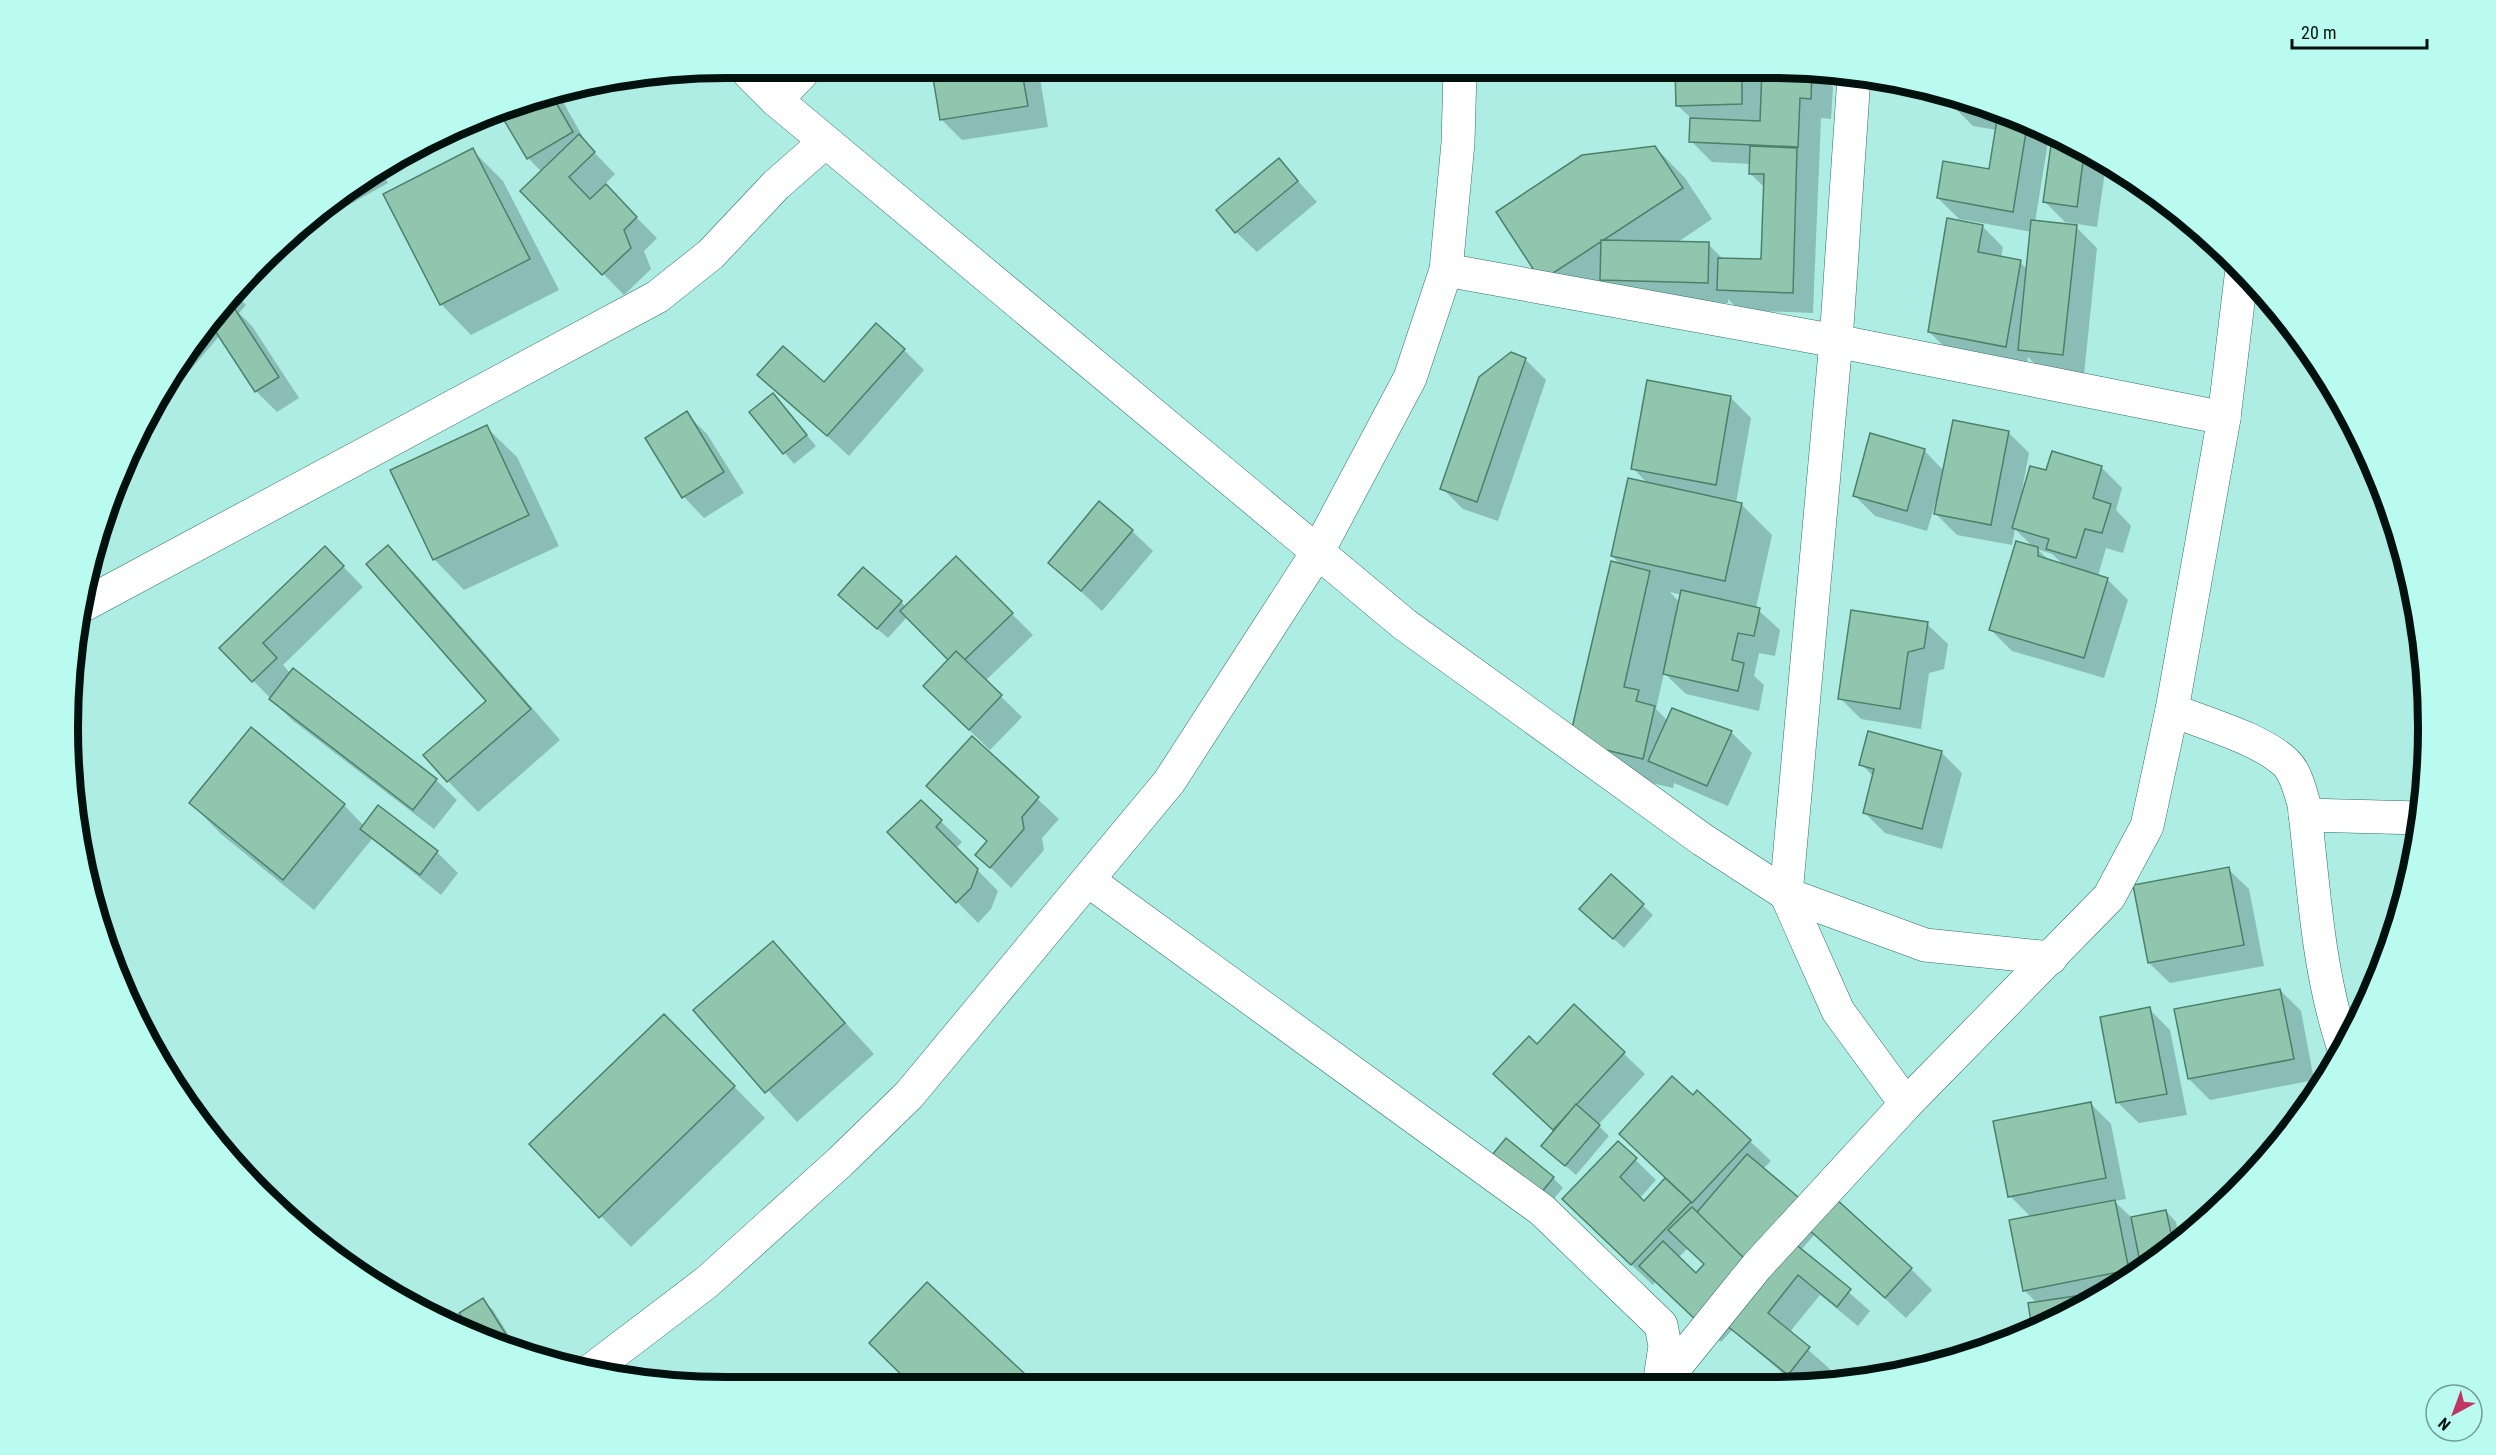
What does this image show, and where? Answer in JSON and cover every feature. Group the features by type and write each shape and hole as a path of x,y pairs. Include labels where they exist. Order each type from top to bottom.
{"street":[{"path":"754,78 776,100 1404,624 1553,734 1703,840 1786,894 1925,945 2051,958"},
{"path":"776,100 797,78"},
{"path":"599,1364 707,1282 840,1162 909,1095 1169,782 1317,553 1410,378 1446,270 1458,142 1460,78"},
{"path":"1854,84 1836,341 1786,894 1838,1011 1906,1104"},
{"path":"90,602 657,297 711,254 777,185 825,141"},
{"path":"1446,270 1836,341 2224,418"},
{"path":"1667,1377 1757,1266 1906,1104 2051,958 2095,908 2109,897 2146,826 2172,710 2224,418 2241,281"},
{"path":"2172,710 2266,748 2287,764 2298,786 2305,815 2320,954 2329,1002 2340,1036"},
{"path":"2305,815 2411,818"},
{"path":"1089,881 1435,1135 1542,1210 1661,1325 1665,1346 1661,1377"}],"building":[{"path":"933,78 1023,78 1028,106 940,120"},
{"path":"1675,78 1742,78 1742,104 1676,106"},
{"path":"1762,78 1812,79 1811,99 1800,98 1798,147 1689,142 1690,118 1760,121"},
{"path":"555,101 573,132 527,159 503,118"},
{"path":"1997,119 2026,131 2013,212 1937,198 1943,161 1989,169"},
{"path":"579,134 595,152 569,177 590,199 606,184 637,217 624,230 631,248 602,275 520,191"},
{"path":"2051,143 2083,160 2077,207 2043,202"},
{"path":"1655,146 1683,188 1541,281 1496,212 1582,155"},
{"path":"1750,146 1797,148 1793,293 1717,290 1718,258 1761,259 1764,174 1749,174"},
{"path":"473,148 530,259 440,305 383,194"},
{"path":"1279,158 1298,181 1235,233 1216,210"},
{"path":"1947,218 1983,225 1978,252 2021,260 2006,347 1928,332"},
{"path":"2031,220 2077,225 2063,355 2018,350"},
{"path":"1601,240 1709,242 1708,283 1600,280"},
{"path":"233,306 279,377 255,392 214,329"},
{"path":"876,323 905,349 827,436 757,375 783,346 824,382"},
{"path":"1511,352 1526,358 1477,502 1440,489 1479,377"},
{"path":"1647,380 1731,396 1716,485 1631,469"},
{"path":"773,393 807,435 783,454 749,412"},
{"path":"687,411 724,472 682,498 645,438"},
{"path":"1953,420 2009,431 1991,525 1934,514"},
{"path":"487,425 529,515 433,560 390,470"},
{"path":"1870,433 1925,449 1907,511 1853,496"},
{"path":"2052,451 2102,466 2093,498 2111,504 2102,533 2085,529 2076,558 2046,549 2049,539 2012,528 2030,466 2046,470"},
{"path":"1628,478 1742,503 1725,581 1611,556"},
{"path":"1099,501 1133,530 1081,591 1048,563"},
{"path":"2016,541 2038,547 2038,556 2108,578 2084,658 1989,630"},
{"path":"388,545 531,709 447,782 423,755 486,701 366,564"},
{"path":"325,546 344,566 263,643 277,658 252,682 219,648"},
{"path":"956,556 1013,613 956,668 900,611"},
{"path":"1611,561 1650,571 1624,687 1639,690 1636,701 1655,706 1643,759 1569,741"},
{"path":"863,567 902,601 877,629 838,595"},
{"path":"1681,590 1760,608 1754,636 1738,633 1732,660 1744,663 1738,691 1663,674"},
{"path":"1851,610 1928,622 1924,648 1908,652 1900,709 1838,699"},
{"path":"956,651 1002,695 969,730 923,686"},
{"path":"293,668 437,779 413,810 269,699"},
{"path":"1672,708 1732,731 1707,786 1648,761"},
{"path":"251,727 345,804 283,880 189,803"},
{"path":"1868,731 1942,751 1922,829 1863,813 1874,769 1859,765"},
{"path":"972,736 1039,797 1022,817 1024,829 990,868 975,855 987,841 926,786"},
{"path":"921,800 942,820 936,827 978,869 971,888 956,903 887,832"},
{"path":"378,805 438,851 420,875 360,829"},
{"path":"2229,867 2244,945 2148,963 2133,885"},
{"path":"1611,874 1644,904 1613,939 1579,909"},
{"path":"773,941 845,1023 765,1093 693,1010"},
{"path":"2280,989 2294,1059 2188,1079 2174,1009"},
{"path":"1574,1004 1625,1052 1553,1130 1493,1074 1529,1036 1537,1044"},
{"path":"2150,1007 2167,1094 2116,1103 2100,1017"},
{"path":"664,1014 735,1086 599,1218 529,1144"},
{"path":"1672,1076 1693,1095 1697,1090 1751,1140 1692,1203 1619,1134"},
{"path":"2091,1102 2106,1178 2008,1197 1993,1121"},
{"path":"1576,1104 1600,1125 1565,1166 1541,1146"},
{"path":"1506,1138 1554,1177 1536,1199 1488,1160"},
{"path":"1618,1141 1637,1158 1620,1177 1644,1201 1665,1178 1691,1202 1631,1265 1562,1199"},
{"path":"1747,1154 1804,1202 1749,1266 1692,1218"},
{"path":"1835,1198 1912,1268 1885,1298 1807,1228"},
{"path":"2115,1200 2129,1268 2023,1291 2009,1220"},
{"path":"1692,1207 1753,1267 1699,1323 1639,1266 1663,1241 1696,1273 1704,1264 1668,1230"},
{"path":"2166,1210 2172,1237 2140,1260 2131,1217"},
{"path":"1789,1239 1851,1289 1837,1307 1798,1275 1768,1313 1810,1347 1788,1375 1721,1321"},
{"path":"927,1282 1025,1374 1022,1377 904,1377 869,1343"},
{"path":"2084,1295 2031,1322 2028,1303"},
{"path":"483,1298 507,1336 505,1338 464,1321 459,1313"}]}
